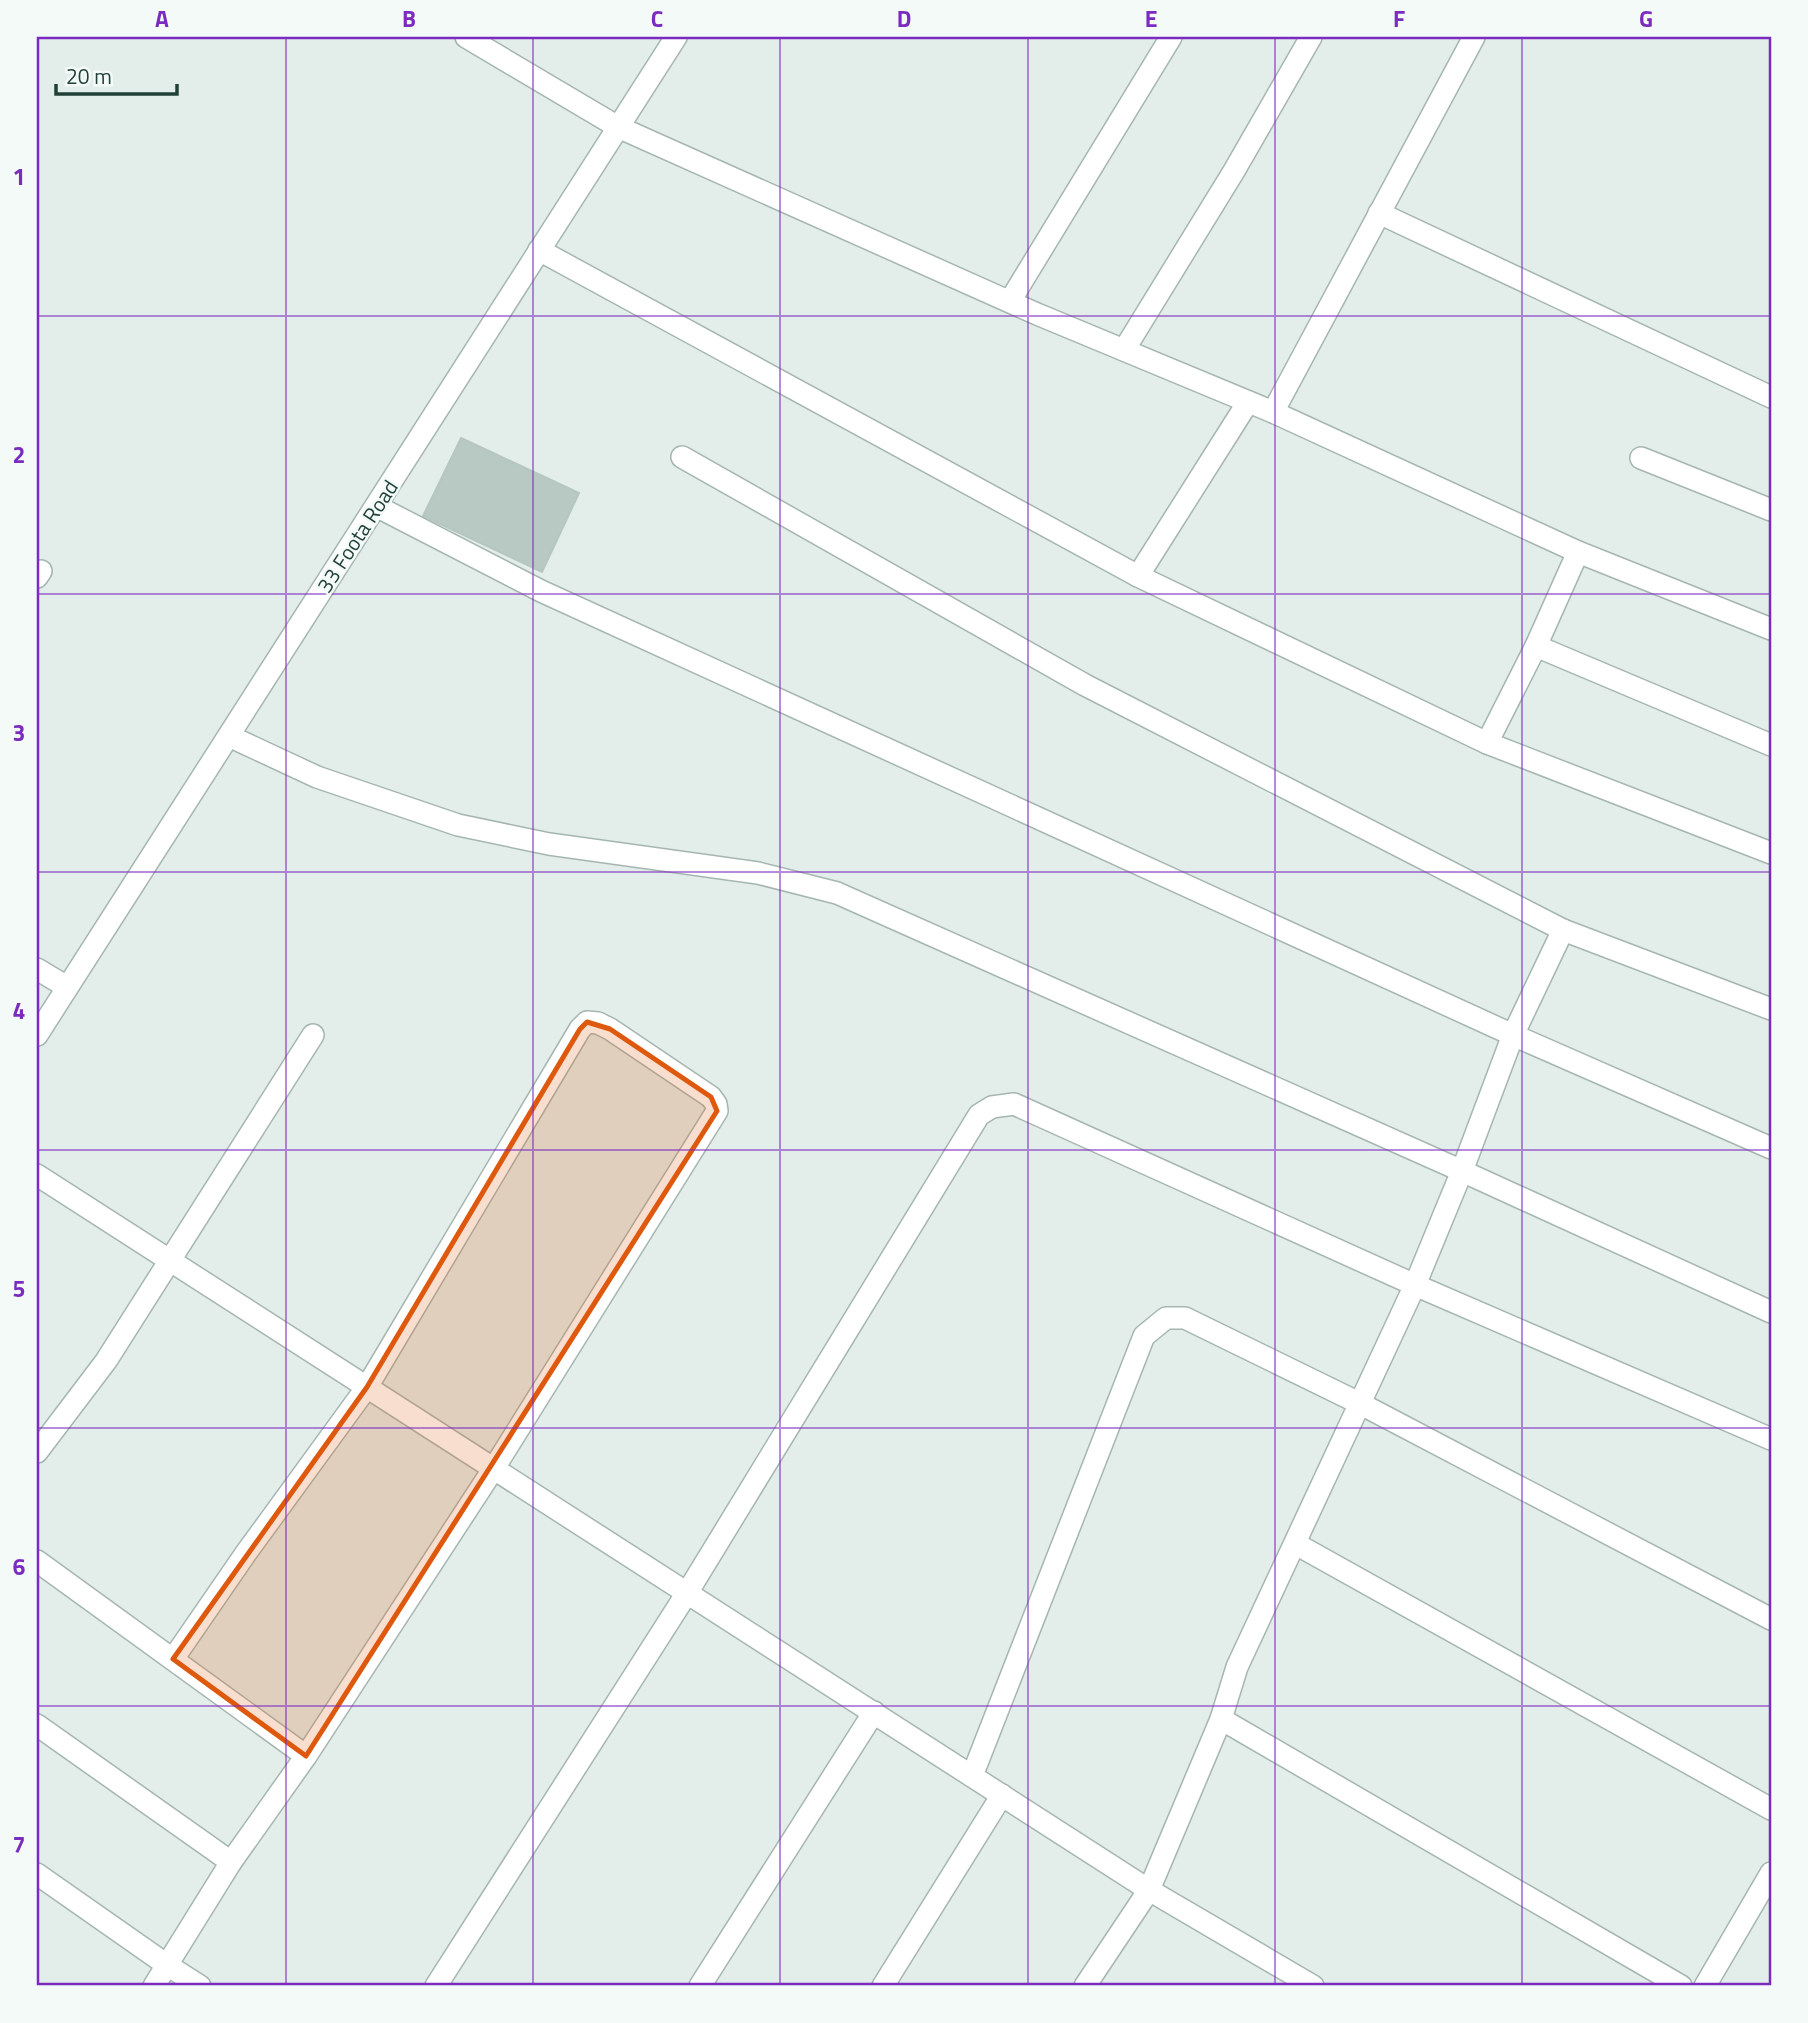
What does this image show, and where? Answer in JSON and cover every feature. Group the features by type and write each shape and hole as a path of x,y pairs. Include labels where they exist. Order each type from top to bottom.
{"street":[{"path":"466,37 618,127 1010,302 1273,412 1578,552 1771,629"},
{"name":"33 Foota Road","path":"37,1035 677,37"},
{"path":"1010,302 1171,37"},
{"path":"1124,350 1234,172 1311,37"},
{"path":"1273,412 1474,37"},
{"path":"1379,213 1771,397"},
{"path":"540,250 1139,576 1487,743 1771,853"},
{"path":"1139,576 1248,402"},
{"path":"682,457 1085,685 1563,930 1771,1009"},
{"path":"1641,458 1771,510"},
{"path":"376,506 541,591 1513,1035 1771,1148"},
{"path":"1487,743 1536,646 1578,552"},
{"path":"1536,646 1771,745"},
{"path":"229,736 317,777 458,825 549,844 758,873 838,892 1771,1312"},
{"path":"1085,1986 1149,1890 1221,1719 1237,1667 1362,1404 1415,1285 1462,1171 1513,1035 1563,930"},
{"path":"37,969 68,987"},
{"path":"154,1986 232,1862 306,1756 494,1468 717,1111 711,1097 610,1029 598,1023 587,1022 580,1029 366,1387 173,1659"},
{"path":"37,1452 106,1361 313,1035"},
{"path":"436,1986 687,1593 979,1115 992,1107 1014,1104 1415,1285 1771,1439"},
{"path":"37,1175 1149,1890 1314,1986"},
{"path":"972,1776 1144,1336 1166,1318 1185,1318 1362,1404 1771,1619"},
{"path":"1296,1544 1771,1809"},
{"path":"37,1561 306,1756"},
{"path":"700,1986 874,1712"},
{"path":"1221,1719 1681,1986"},
{"path":"37,1725 232,1862"},
{"path":"883,1986 1002,1795"},
{"path":"1705,1986 1771,1873"},
{"path":"37,1874 200,1986"}],"highlighted area":[{"path":"587,1022 610,1029 711,1097 717,1111 306,1756 173,1659 367,1387 580,1029"}],"building":[{"path":"461,438 579,493 542,572 423,516"}]}
